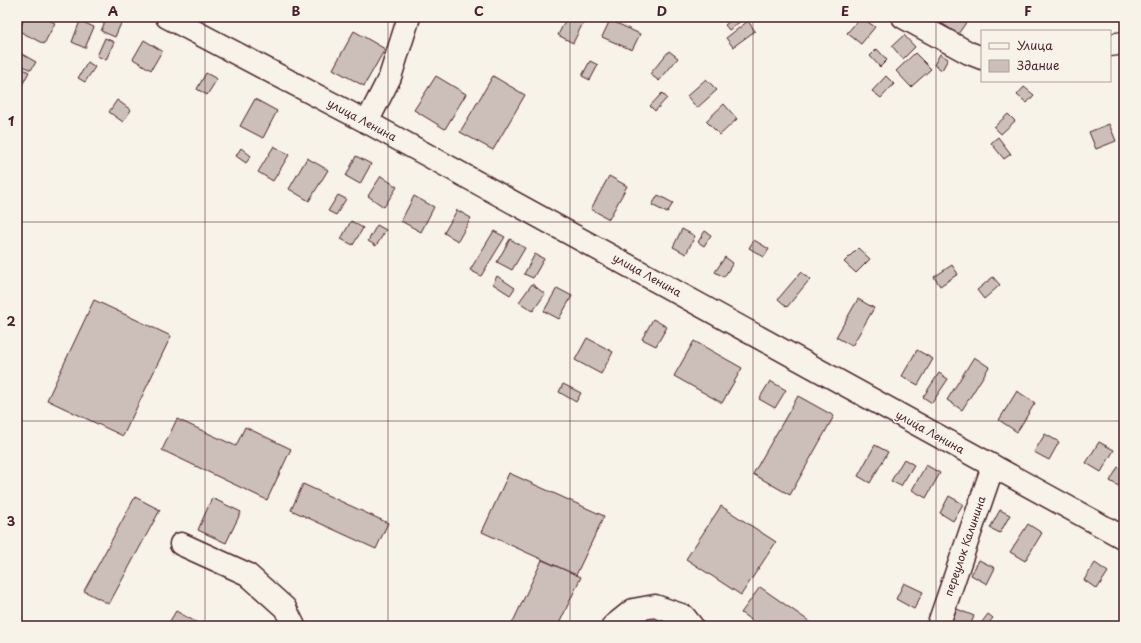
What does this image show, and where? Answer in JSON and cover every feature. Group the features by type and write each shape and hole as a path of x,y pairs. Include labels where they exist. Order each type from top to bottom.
{"main road":[{"name":"улица Ленина","path":"167,17 367,122 1124,538"},
{"path":"367,122 390,77 409,17"},
{"path":"904,17 976,55"},
{"path":"1111,45 1124,43"},
{"name":"переулок Калинина","path":"938,626 993,466"},
{"path":"181,544 247,574 284,608 294,626"},
{"path":"613,626 633,610 655,606 684,616 692,626"}],"building":[{"path":"25,17 43,17 55,23 44,44 19,31"},
{"path":"107,17 112,17 122,21 115,37 101,31"},
{"path":"289,17 301,17 298,22"},
{"path":"567,17 586,17 573,43 558,35"},
{"path":"735,17 746,17 729,30 725,25"},
{"path":"861,17 875,27 861,44 847,33"},
{"path":"940,17 970,17 958,34 938,21"},
{"path":"610,20 640,34 632,50 602,37"},
{"path":"80,21 94,27 85,48 72,42"},
{"path":"748,21 755,31 733,47 726,38"},
{"path":"354,31 385,49 364,86 333,69"},
{"path":"904,35 915,47 903,59 892,46"},
{"path":"105,38 114,42 106,60 97,56"},
{"path":"144,40 162,51 151,70 133,59"},
{"path":"877,49 887,60 880,67 870,56"},
{"path":"669,51 678,58 659,81 650,74"},
{"path":"20,53 36,62 31,70 17,63"},
{"path":"915,53 931,69 911,87 896,71"},
{"path":"940,54 948,59 942,70 934,65"},
{"path":"590,61 598,65 590,80 582,76"},
{"path":"88,62 95,67 85,82 78,78"},
{"path":"17,66 29,72 21,87 17,85"},
{"path":"206,73 217,79 207,95 197,89"},
{"path":"436,76 466,94 445,129 414,110"},
{"path":"493,76 525,95 493,150 460,132"},
{"path":"886,76 894,84 881,98 872,91"},
{"path":"706,79 717,90 697,108 687,96"},
{"path":"1024,87 1034,95 1027,103 1017,95"},
{"path":"662,93 667,98 655,111 650,106"},
{"path":"255,99 277,111 263,138 240,126"},
{"path":"117,100 131,110 123,122 109,112"},
{"path":"724,104 737,119 720,135 706,121"},
{"path":"1008,114 1015,121 1001,134 994,127"},
{"path":"1109,124 1116,141 1096,149 1089,132"},
{"path":"998,137 1011,154 1004,159 991,143"},
{"path":"274,146 289,155 273,181 258,172"},
{"path":"241,148 251,156 246,163 236,156"},
{"path":"356,156 371,164 360,184 346,176"},
{"path":"307,158 328,170 309,201 289,189"},
{"path":"381,176 397,187 384,207 368,196"},
{"path":"609,176 627,186 609,219 591,209"},
{"path":"338,195 346,199 336,215 328,211"},
{"path":"658,195 673,203 667,213 652,205"},
{"path":"414,196 434,207 421,232 401,221"},
{"path":"457,210 471,218 458,241 444,233"},
{"path":"351,221 363,228 353,245 341,239"},
{"path":"377,225 386,230 376,246 368,241"},
{"path":"682,229 695,236 686,254 673,247"},
{"path":"494,231 505,237 481,276 470,270"},
{"path":"705,231 711,235 704,246 698,242"},
{"path":"510,239 525,248 512,270 497,262"},
{"path":"754,240 769,249 764,257 749,248"},
{"path":"858,248 870,259 856,273 844,262"},
{"path":"535,254 544,259 533,278 524,274"},
{"path":"725,257 733,263 724,277 715,272"},
{"path":"952,265 958,274 940,286 934,277"},
{"path":"801,272 810,279 787,307 778,299"},
{"path":"497,276 515,288 510,295 493,284"},
{"path":"993,277 1000,285 984,299 977,290"},
{"path":"532,284 545,294 533,311 519,302"},
{"path":"557,288 572,296 559,319 544,311"},
{"path":"858,299 874,308 852,346 836,337"},
{"path":"94,300 171,336 123,436 47,400"},
{"path":"653,319 667,327 656,346 642,339"},
{"path":"587,338 613,352 601,374 575,360"},
{"path":"694,341 742,368 722,403 674,376"},
{"path":"917,350 933,359 918,385 902,376"},
{"path":"974,357 989,367 962,410 947,400"},
{"path":"939,373 948,379 932,403 923,397"},
{"path":"770,381 786,390 775,408 759,399"},
{"path":"563,384 581,393 576,402 559,392"},
{"path":"1017,391 1035,403 1017,432 999,420"},
{"path":"798,396 834,416 790,495 753,474"},
{"path":"177,419 236,446 245,427 291,449 267,500 162,450"},
{"path":"1045,434 1059,442 1049,460 1034,452"},
{"path":"1099,442 1114,450 1101,472 1086,463"},
{"path":"875,445 888,452 870,483 858,476"},
{"path":"904,459 914,465 901,486 891,481"},
{"path":"926,465 940,473 926,498 912,490"},
{"path":"1118,467 1124,471 1124,489 1110,481"},
{"path":"509,473 604,516 576,575 482,532"},
{"path":"303,484 388,523 376,549 291,510"},
{"path":"949,496 963,504 953,521 940,513"},
{"path":"135,497 160,510 109,604 84,591"},
{"path":"212,498 241,512 226,543 198,530"},
{"path":"721,506 776,542 741,595 686,559"},
{"path":"1000,510 1010,515 1000,533 990,528"},
{"path":"1028,524 1042,533 1025,561 1010,552"},
{"path":"542,560 581,577 558,626 511,626"},
{"path":"979,560 995,568 987,584 971,575"},
{"path":"1095,563 1108,572 1097,589 1084,580"},
{"path":"904,583 923,592 914,609 896,599"},
{"path":"760,587 816,626 760,626 741,613"},
{"path":"957,609 974,616 970,626 955,626 950,624"},
{"path":"176,611 203,626 167,626"},
{"path":"988,614 993,618 986,626 979,626"}]}
